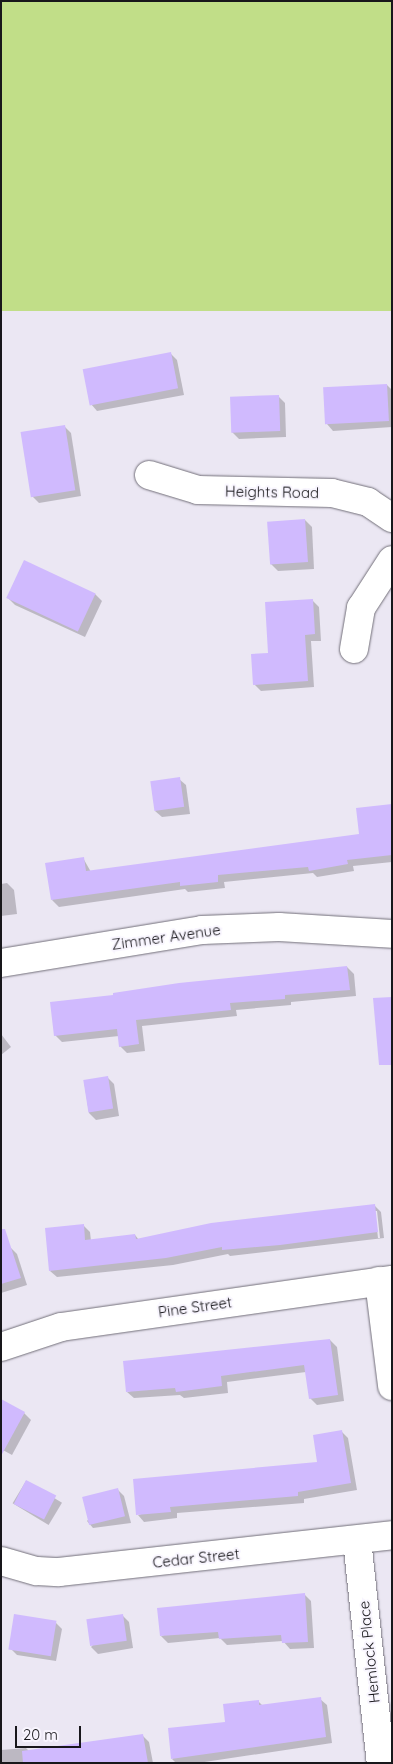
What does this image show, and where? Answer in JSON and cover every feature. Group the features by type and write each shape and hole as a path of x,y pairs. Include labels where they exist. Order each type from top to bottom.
{"street":[{"name":"Heights Road","path":"149,475 198,490 332,493 368,502 392,518"},
{"path":"354,649 361,608 392,560"},
{"name":"Zimmer Avenue","path":"1,963 202,930 279,927 392,934"},
{"path":"386,1281 392,1386"},
{"name":"Pine Street","path":"1,1347 61,1327 386,1281"},
{"name":"Cedar Street","path":"1,1561 37,1571 59,1572 392,1536"},
{"name":"Hemlock Place","path":"357,1540 381,1763"}],"green space":[{"path":"1,1 392,1 392,311 1,311"}],"building":[{"path":"171,352 178,388 90,405 83,369"},
{"path":"387,384 389,421 325,424 323,387"},
{"path":"279,395 280,431 231,433 230,397"},
{"path":"65,425 75,490 31,497 21,432"},
{"path":"305,519 308,562 270,565 267,522"},
{"path":"24,560 96,593 78,631 6,598"},
{"path":"313,599 315,634 305,635 308,681 253,685 251,654 268,653 265,602"},
{"path":"180,777 184,807 154,811 150,781"},
{"path":"392,804 392,855 347,860 348,864 309,871 308,867 218,875 218,882 180,886 180,882 51,900 45,863 84,857 86,871 359,834 356,808"},
{"path":"347,966 350,990 285,995 285,999 230,1003 231,1010 136,1020 139,1044 119,1047 117,1029 54,1036 50,1002 113,995 113,993 179,983"},
{"path":"392,997 392,1065 379,1065 373,998"},
{"path":"108,1076 113,1109 88,1113 83,1080"},
{"path":"375,1204 378,1232 280,1245 222,1250 222,1247 166,1258 49,1271 45,1228 84,1224 85,1240 135,1234 136,1239 211,1223"},
{"path":"1,1229 5,1229 21,1278 1,1284"},
{"path":"330,1339 338,1395 309,1399 304,1365 221,1376 222,1386 176,1392 175,1388 126,1392 123,1361"},
{"path":"1,1399 25,1412 1,1456"},
{"path":"342,1430 351,1483 298,1492 298,1496 170,1507 171,1512 136,1515 133,1479 317,1462 313,1435"},
{"path":"26,1480 56,1495 44,1519 14,1504"},
{"path":"118,1488 125,1516 89,1525 82,1497"},
{"path":"305,1593 308,1642 282,1643 281,1635 219,1639 218,1632 160,1636 157,1608"},
{"path":"14,1614 56,1621 51,1656 8,1650"},
{"path":"123,1614 127,1641 90,1646 86,1619"},
{"path":"321,1697 326,1737 171,1759 168,1728 225,1722 223,1704 259,1700 259,1705"},
{"path":"143,1734 148,1763 23,1763 22,1751"}]}
